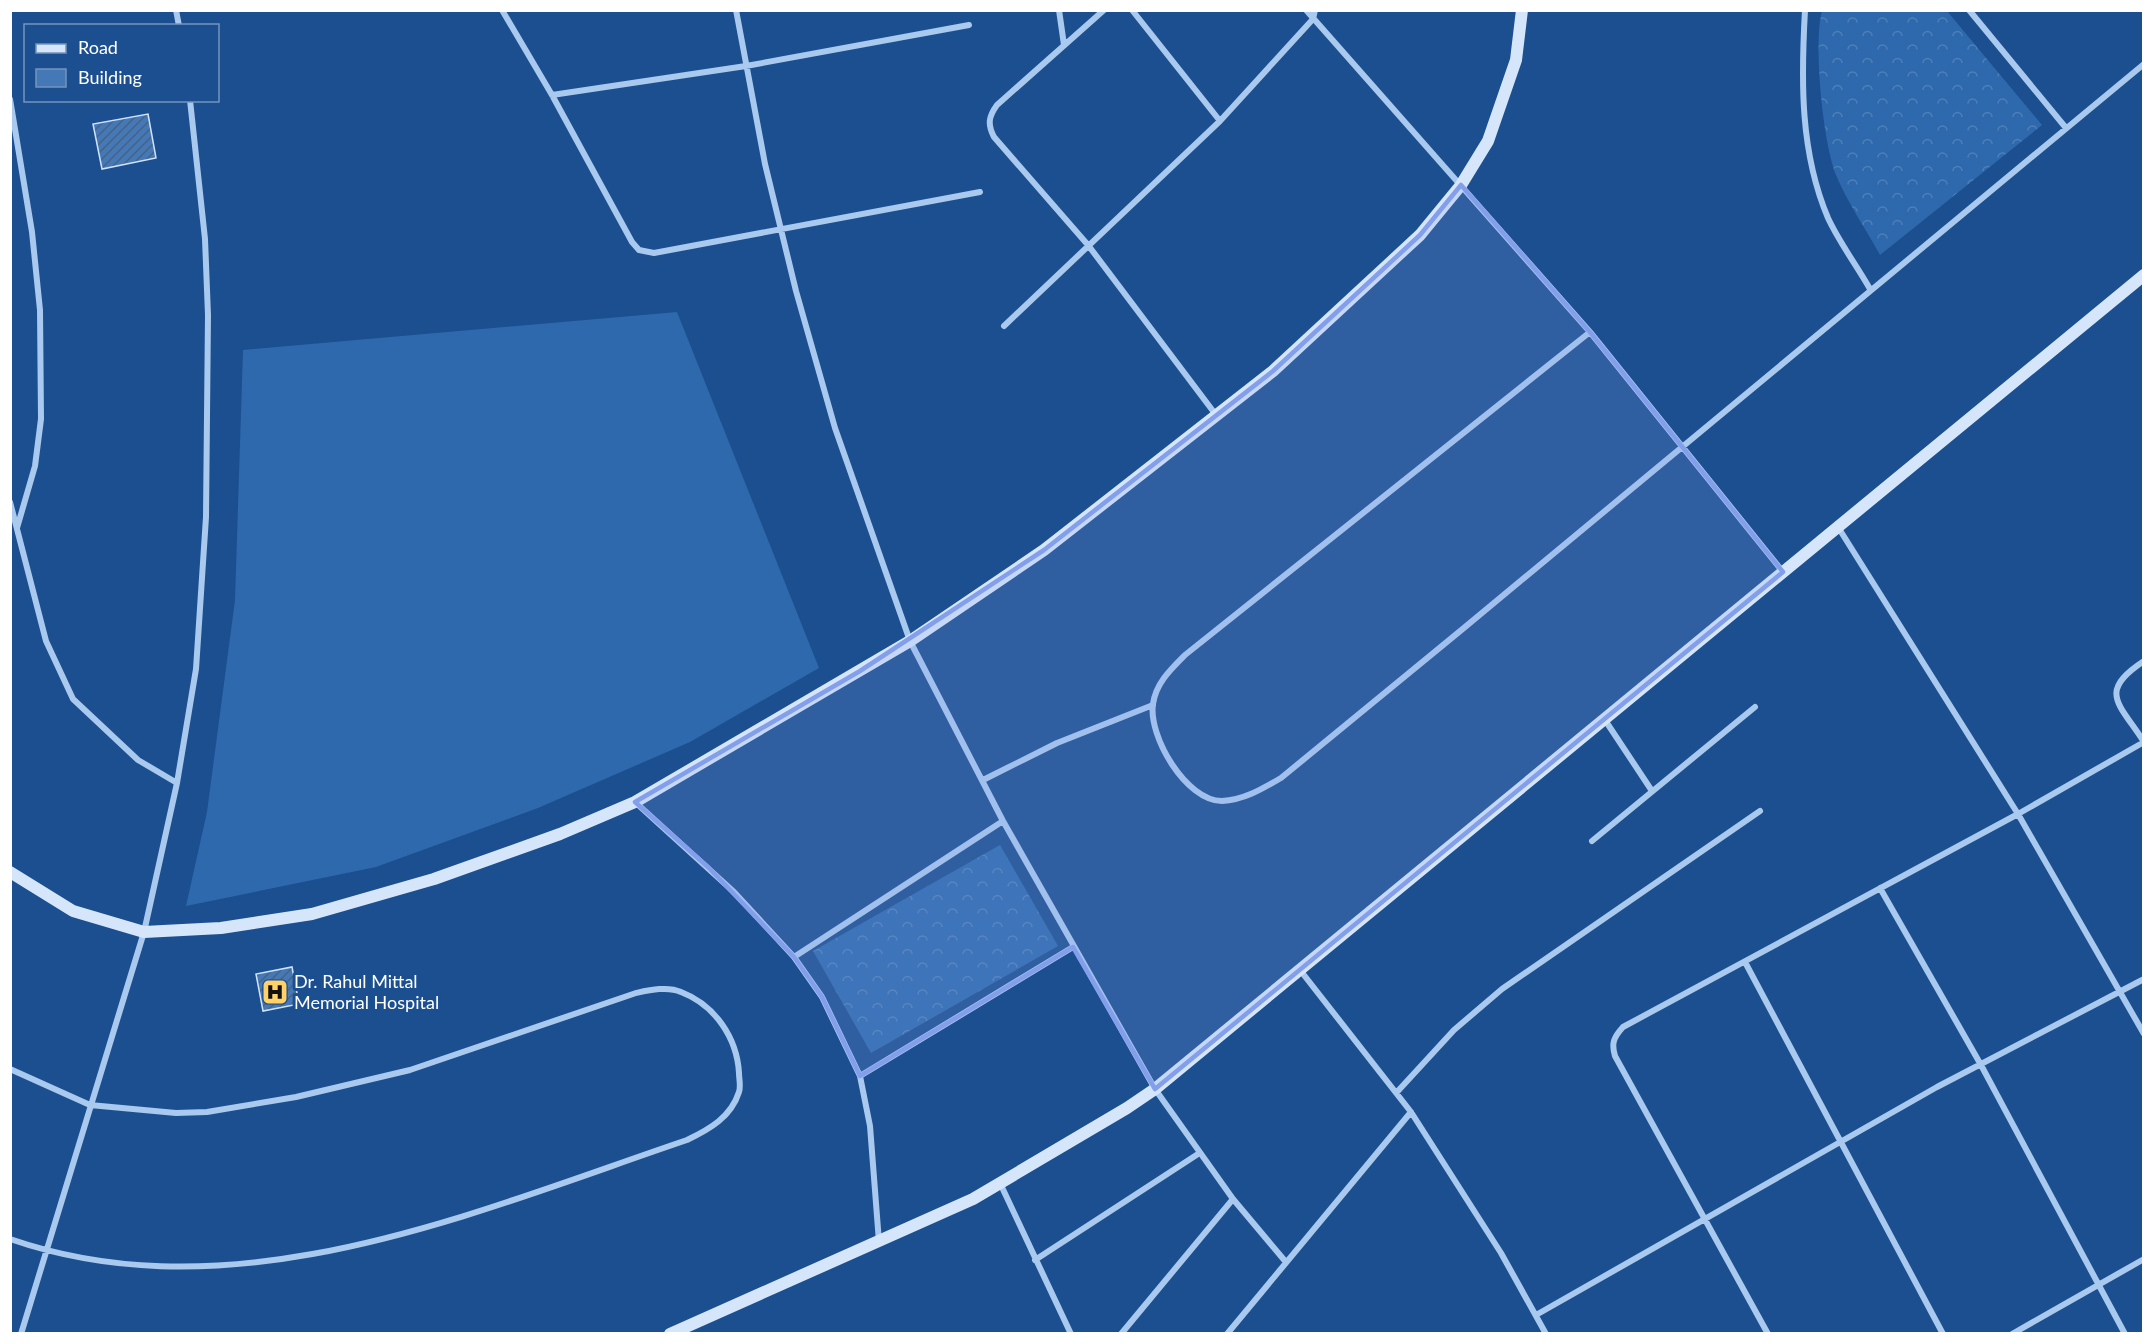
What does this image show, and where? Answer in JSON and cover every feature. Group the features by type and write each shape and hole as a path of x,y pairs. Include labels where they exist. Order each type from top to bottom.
{"street":[{"path":"502,10 552,95 632,242 639,250 654,253 980,192"},
{"path":"736,10 765,164 835,428 910,641 1003,821 1155,1089 1198,1154 1285,1261"},
{"path":"1059,10 1064,45"},
{"path":"1104,10 998,105 990,115 989,128 994,137 1088,246 1216,415"},
{"path":"1132,10 1221,121"},
{"path":"1306,10 1590,332 1783,572"},
{"path":"1004,326 1221,121 1313,19 1315,10"},
{"path":"10,872 73,911 144,932 221,928 312,914 434,879 560,834 635,802 910,641 1044,550 1273,372 1412,243 1461,185 1488,141 1516,60 1522,10"},
{"path":"1805,10 1801,81 1809,162 1829,219 1870,289"},
{"path":"1969,10 2066,129"},
{"path":"552,95 746,66 969,25"},
{"path":"1590,332 1185,655 1163,678 1153,705 1159,736 1171,766 1191,789 1220,801 1249,796 1281,778 1683,449 1870,289 2144,64"},
{"path":"10,99 32,232 39,310 41,419 35,466 17,528"},
{"path":"21,1334 144,932 177,783 196,669 206,495 208,315 205,239 190,102"},
{"path":"670,1334 879,1243 972,1199 1127,1108 1155,1089 2144,275"},
{"path":"10,502 46,641 73,699 138,760 177,783"},
{"path":"1838,527 2018,814 2144,1034"},
{"path":"1768,1334 1612,1047 1614,1036 1623,1027 2018,814 2144,742 2115,694 2117,683 2124,674 2144,661"},
{"path":"983,780 1057,743 1153,705"},
{"path":"1592,841 1755,707"},
{"path":"1605,720 1652,791"},
{"path":"635,802 734,892 794,957 822,997 843,1035 860,1076 870,1126 879,1243"},
{"path":"1397,1092 1454,1030 1502,989 1760,811"},
{"path":"794,957 1003,821"},
{"path":"1880,888 1981,1065 2097,1286 2125,1334"},
{"path":"860,1076 1073,947"},
{"path":"1745,962 1843,1142 1943,1334"},
{"path":"1299,969 1411,1112 1501,1252 1546,1334"},
{"path":"1536,1315 1937,1087 2144,979"},
{"path":"10,1069 90,1105 176,1113 207,1112 296,1097 410,1070 653,989 679,990 701,1002 725,1027 735,1050 740,1090 729,1111 715,1126 687,1140 474,1212 368,1242 251,1262 161,1267 110,1263 47,1251 10,1239"},
{"path":"1227,1334 1285,1261 1411,1112"},
{"path":"1035,1260 1198,1154"},
{"path":"1000,1183 1071,1334"},
{"path":"1121,1334 1233,1199"},
{"path":"2012,1334 2144,1259"}],"highlighted area":[{"path":"1461,185 1590,332 1783,572 1155,1089 1073,947 860,1076 822,997 794,957 709,868 635,802 860,671 1044,550 1273,371 1420,235"}],"green space":[{"path":"1822,11 1947,11 2042,125 1880,255 1846,195 1831,160 1823,117 1819,69 1819,26"},
{"path":"677,312 819,668 690,742 538,808 376,867 186,906 207,812 235,600 243,350"},
{"path":"1000,845 1058,946 871,1053 813,951"}],"building":[{"path":"148,114 156,158 102,169 93,124"},
{"path":"292,967 299,1004 263,1011 256,974"}],"place":[{"name":"Dr. Rahul Mittal Memorial Hospital","path":"275,992"}]}
